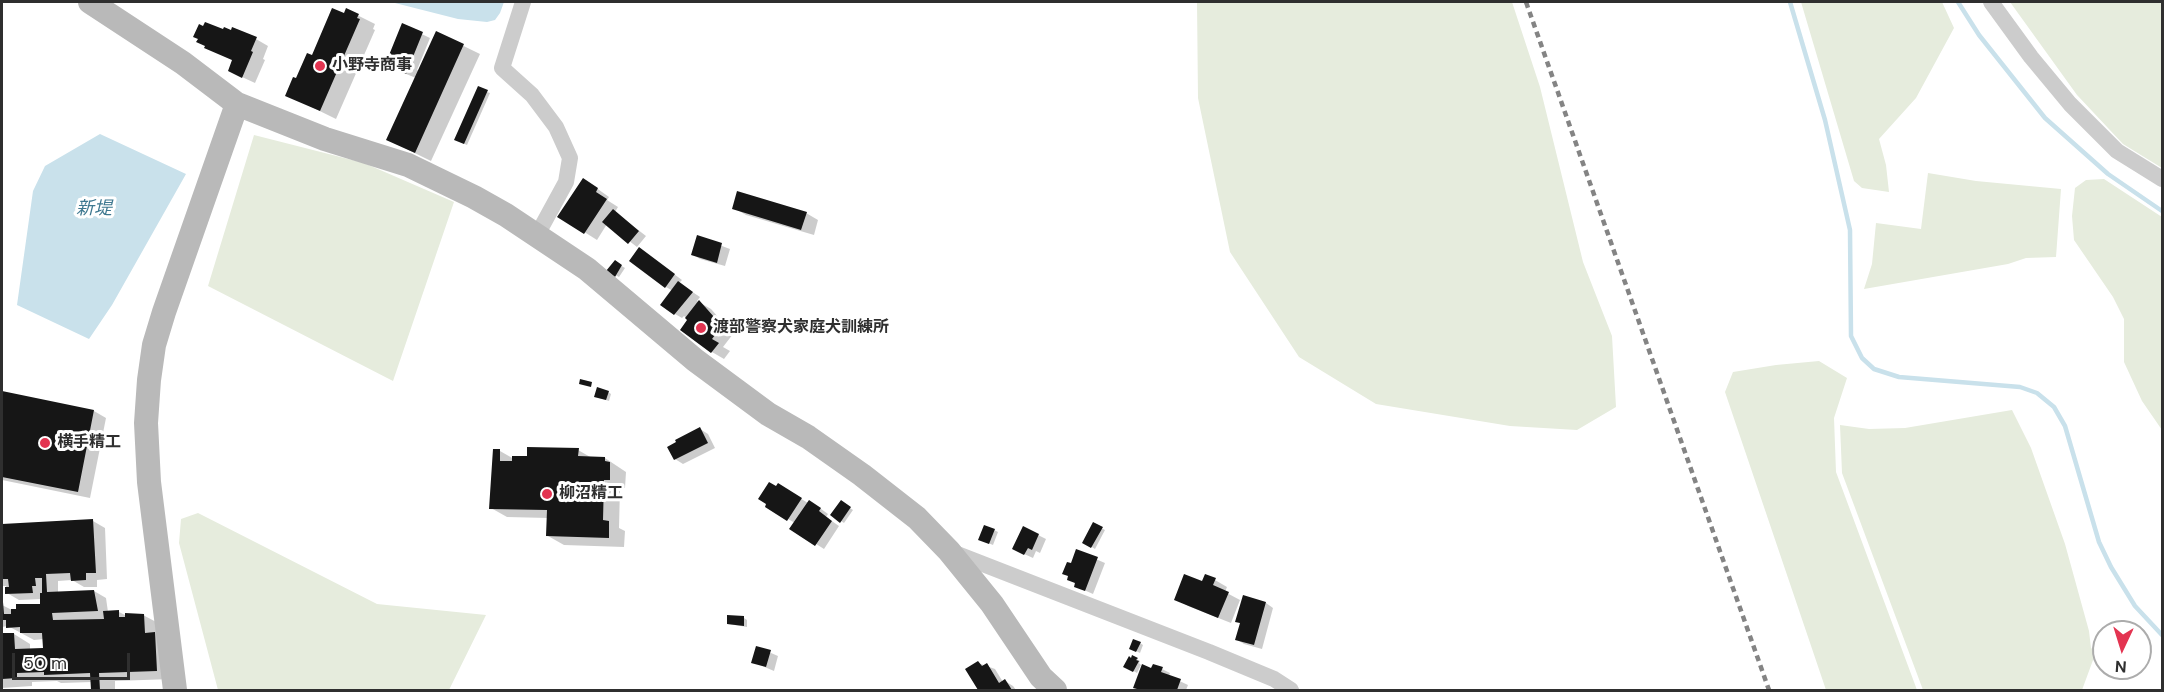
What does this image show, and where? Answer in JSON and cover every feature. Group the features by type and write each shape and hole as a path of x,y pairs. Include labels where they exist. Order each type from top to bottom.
{"street":[{"path":"90,2 183,63 237,104 325,139 408,165 506,215 587,269 695,360 768,414 808,437 862,475 917,518 992,604 1041,677 1055,690"},
{"path":"523,2 502,68 532,95 556,127 570,158 566,182 536,237"},
{"path":"1991,2 2031,57 2070,104 2117,151 2163,179"},
{"path":"175,690 149,482 146,423 149,380 154,345 164,312 237,104"},
{"path":"948,551 1209,651 1274,679 1291,690"}],"green space":[{"path":"1197,2 1512,2 1540,87 1583,262 1612,336 1616,407 1577,430 1510,426 1376,404 1299,357 1230,252 1198,98"},
{"path":"1801,2 1942,2 1954,28 1916,98 1879,139 1886,165 1889,192 1862,188 1854,181"},
{"path":"2010,2 2162,2 2162,168 2123,144 2077,95"},
{"path":"254,135 364,163 454,202 393,381 208,286"},
{"path":"1928,173 1976,181 2061,189 2056,257 2026,258 2008,264 1864,289 1872,264 1876,223 1921,229"},
{"path":"2104,179 2162,217 2162,430 2142,401 2124,362 2124,319 2113,297 2074,240 2072,216 2075,188 2086,180"},
{"path":"1819,361 1847,378 1834,418 1836,472 1917,690 1826,690 1725,392 1733,372"},
{"path":"2012,410 2031,448 2065,544 2089,631 2092,663 2082,690 1923,690 1842,473 1840,425 1869,429 1905,428"},
{"path":"198,513 377,604 486,615 449,690 218,690 179,543 181,519"}],"water":[{"path":"391,2 504,2 495,20 487,22 458,19"},
{"name":"新堤","path":"100,134 186,174 112,305 89,339 17,305 33,191 45,166"}],"building":[{"name":"小野寺商事","path":"332,8 344,13 346,8 359,14 357,18 360,19 320,111 285,96 307,53 312,55"},
{"path":"205,22 223,29 224,27 231,30 232,27 257,37 242,78 228,71 232,60 196,42 198,39 193,37 199,24 203,26"},
{"path":"402,23 423,32 406,74 385,65"},
{"path":"436,31 464,44 415,153 386,140"},
{"path":"478,86 488,90 464,144 454,140"},
{"path":"583,178 598,188 596,192 607,199 584,234 557,217"},
{"path":"737,191 807,212 801,230 732,209"},
{"path":"613,209 639,231 628,244 602,222"},
{"path":"697,235 722,243 717,263 691,255"},
{"path":"639,247 675,274 665,288 629,261"},
{"path":"615,260 622,265 615,277 606,271"},
{"path":"678,281 693,292 674,315 660,305"},
{"name":"渡部警察犬家庭犬訓練所","path":"699,300 722,326 712,339 719,343 711,353 680,330 687,320 685,318"},
{"path":"580,379 592,382 591,387 579,384"},
{"path":"597,387 609,391 606,400 594,397"},
{"name":"横手精工","path":"2,391 94,410 78,492 2,477"},
{"path":"700,427 708,443 674,460 667,447 676,442 675,440"},
{"name":"柳沼精工","path":"527,447 579,448 578,456 605,457 605,461 610,462 610,480 604,480 603,520 609,521 609,538 546,536 547,510 489,509 493,449 500,449 500,461 512,461 512,456 527,456"},
{"path":"769,482 776,486 778,483 802,498 787,521 765,507 766,504 758,499"},
{"path":"809,500 821,508 819,511 832,521 815,546 789,529"},
{"path":"841,500 851,507 840,523 830,515"},
{"path":"93,519 96,573 86,573 86,580 71,581 70,573 46,574 47,592 94,590 98,611 52,613 53,620 104,619 103,611 119,610 119,617 125,617 125,613 144,614 145,633 155,632 157,671 99,673 100,690 91,690 90,673 44,675 44,672 17,673 17,678 2,679 2,633 14,633 15,649 43,648 42,633 20,633 20,627 6,628 6,620 2,620 2,602 4,614 11,614 11,609 16,609 16,604 40,604 42,578 35,578 36,586 32,586 33,593 5,594 5,587 9,587 8,579 2,579 2,524"},
{"path":"1093,522 1103,527 1091,548 1082,543"},
{"path":"984,525 995,529 989,544 978,540"},
{"path":"1023,526 1039,534 1032,550 1028,548 1024,555 1012,549"},
{"path":"1076,549 1098,557 1085,591 1074,587 1075,583 1067,580 1068,576 1062,574 1067,562 1071,563"},
{"path":"1184,574 1202,581 1205,574 1216,578 1213,585 1229,592 1218,618 1174,600"},
{"path":"1243,595 1266,602 1254,645 1235,640 1240,623 1235,622"},
{"path":"727,615 744,616 744,626 727,624"},
{"path":"1133,639 1141,642 1136,652 1129,649"},
{"path":"756,646 771,650 766,667 751,663"},
{"path":"1132,655 1139,661 1133,672 1123,667"},
{"path":"978,661 982,666 987,663 999,683 1005,679 1012,690 978,690 965,669"},
{"path":"1142,664 1151,668 1153,664 1163,667 1161,672 1181,679 1177,690 1133,688"}],"waterway":[{"path":"1790,2 1825,120 1850,230 1851,336 1862,358 1874,369 1899,377 2020,387 2037,393 2054,407 2065,426 2099,542 2135,606 2162,635"},
{"path":"1958,2 1979,35 2045,118 2108,174 2162,211"}],"railway":[{"path":"1526,2 1769,690"}],"place":[{"name":"小野寺商事","path":"320,66"},
{"name":"渡部警察犬家庭犬訓練所","path":"701,328"},
{"name":"横手精工","path":"45,443"},
{"name":"柳沼精工","path":"547,494"}]}
